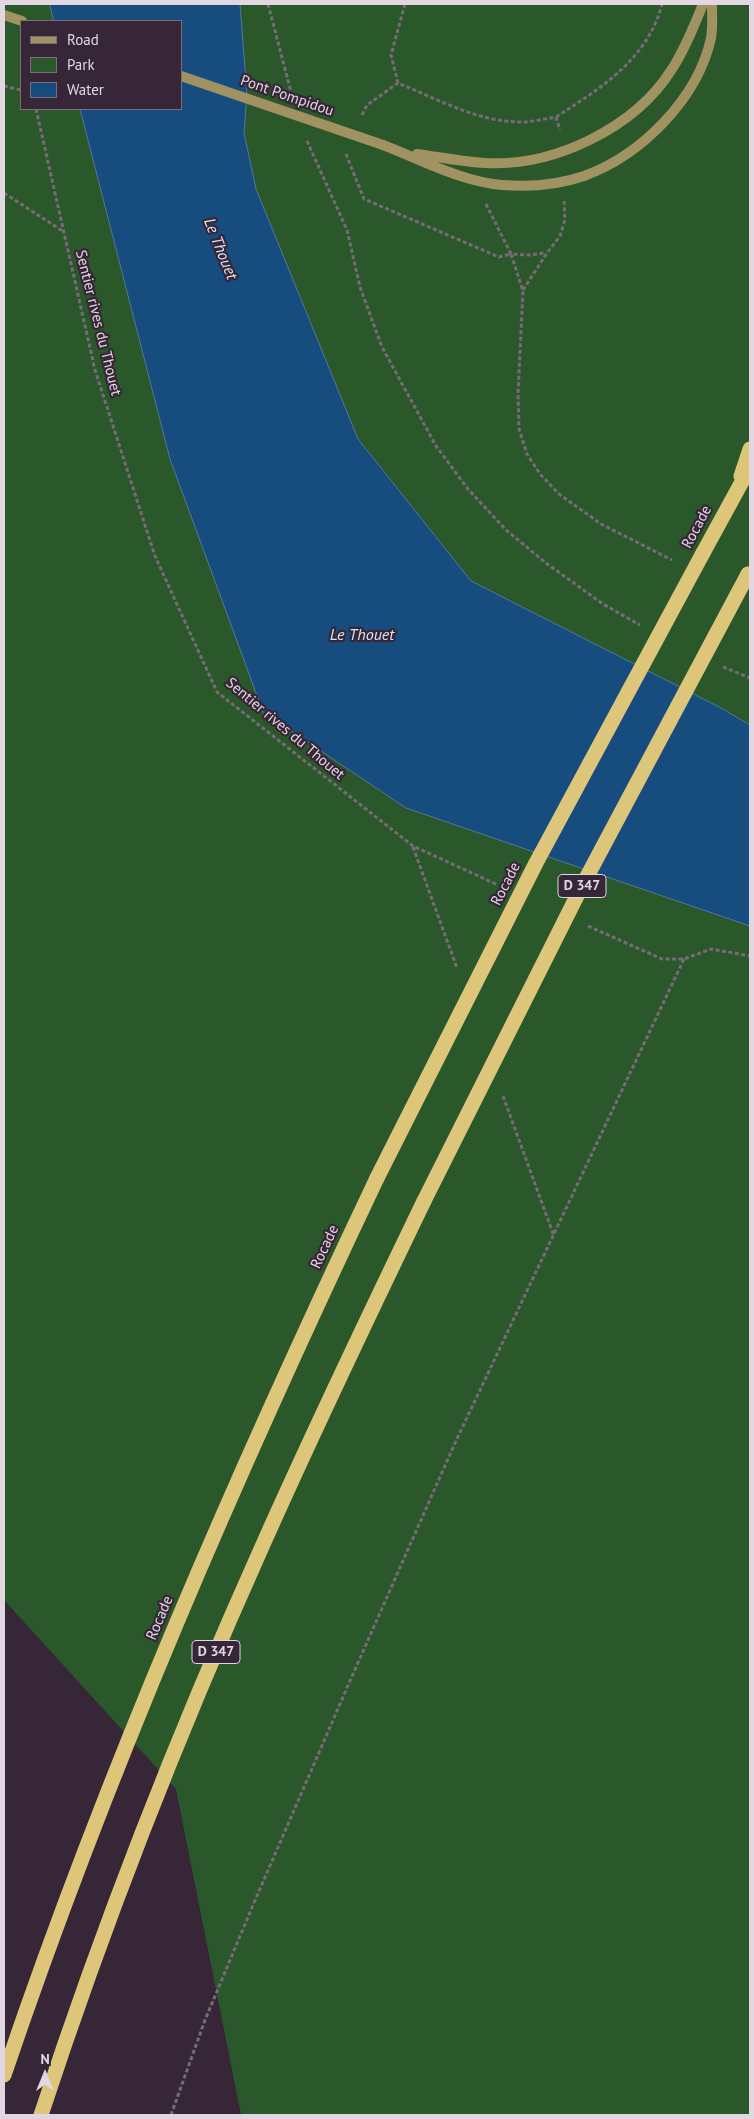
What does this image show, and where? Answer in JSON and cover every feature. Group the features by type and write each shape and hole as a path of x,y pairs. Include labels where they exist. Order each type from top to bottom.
{"highway":[{"path":"734,496 750,449"},
{"name":"Rocade","path":"4,2075 34,1984 141,1707 294,1355 377,1178 536,863 750,467"},
{"name":"D 347","path":"41,2115 80,1999 193,1706 299,1464 424,1201 582,886 749,572"}],"main road":[{"path":"403,152 486,163 502,163 544,158 577,147 618,122 636,109 655,91 671,71 703,4"},
{"path":"403,152 465,178 501,185 520,186 559,183 585,176 611,163 634,148 660,124 692,85 704,61 712,36 712,4"},
{"path":"7,16 20,20"},
{"name":"Pont Pompidou","path":"182,76 403,152"}],"path":[{"path":"268,4 293,97"},
{"path":"556,117 605,86 643,47 662,4"},
{"path":"367,104 398,83"},
{"path":"4,86 20,90"},
{"name":"Sentier rives du Thouet","path":"36,110 95,370 155,556 217,692 413,846 502,886"},
{"path":"307,140 347,230 360,287 382,347 436,446 468,489 506,530 546,563 603,604 646,628"},
{"path":"344,150 364,199 499,257 511,254 547,253"},
{"path":"465,178 484,202 511,254 523,291 518,393 519,429 527,454 540,474 559,494 601,524 680,564"},
{"path":"4,193 65,232"},
{"path":"715,663 750,678"},
{"path":"582,923 662,959 684,959 711,949 750,956"},
{"path":"171,2115 206,2020 253,1905 455,1443 684,959"}],"green space":[{"path":"4,4 750,4 750,2115 241,2115 176,1789 4,1600"}],"water":[{"name":"Le Thouet","path":"50,4 240,4 247,94 244,133 256,189 358,439 471,581 721,708 750,725 750,926 406,808 263,712 170,459 80,110 182,110 182,20 54,20"}]}
